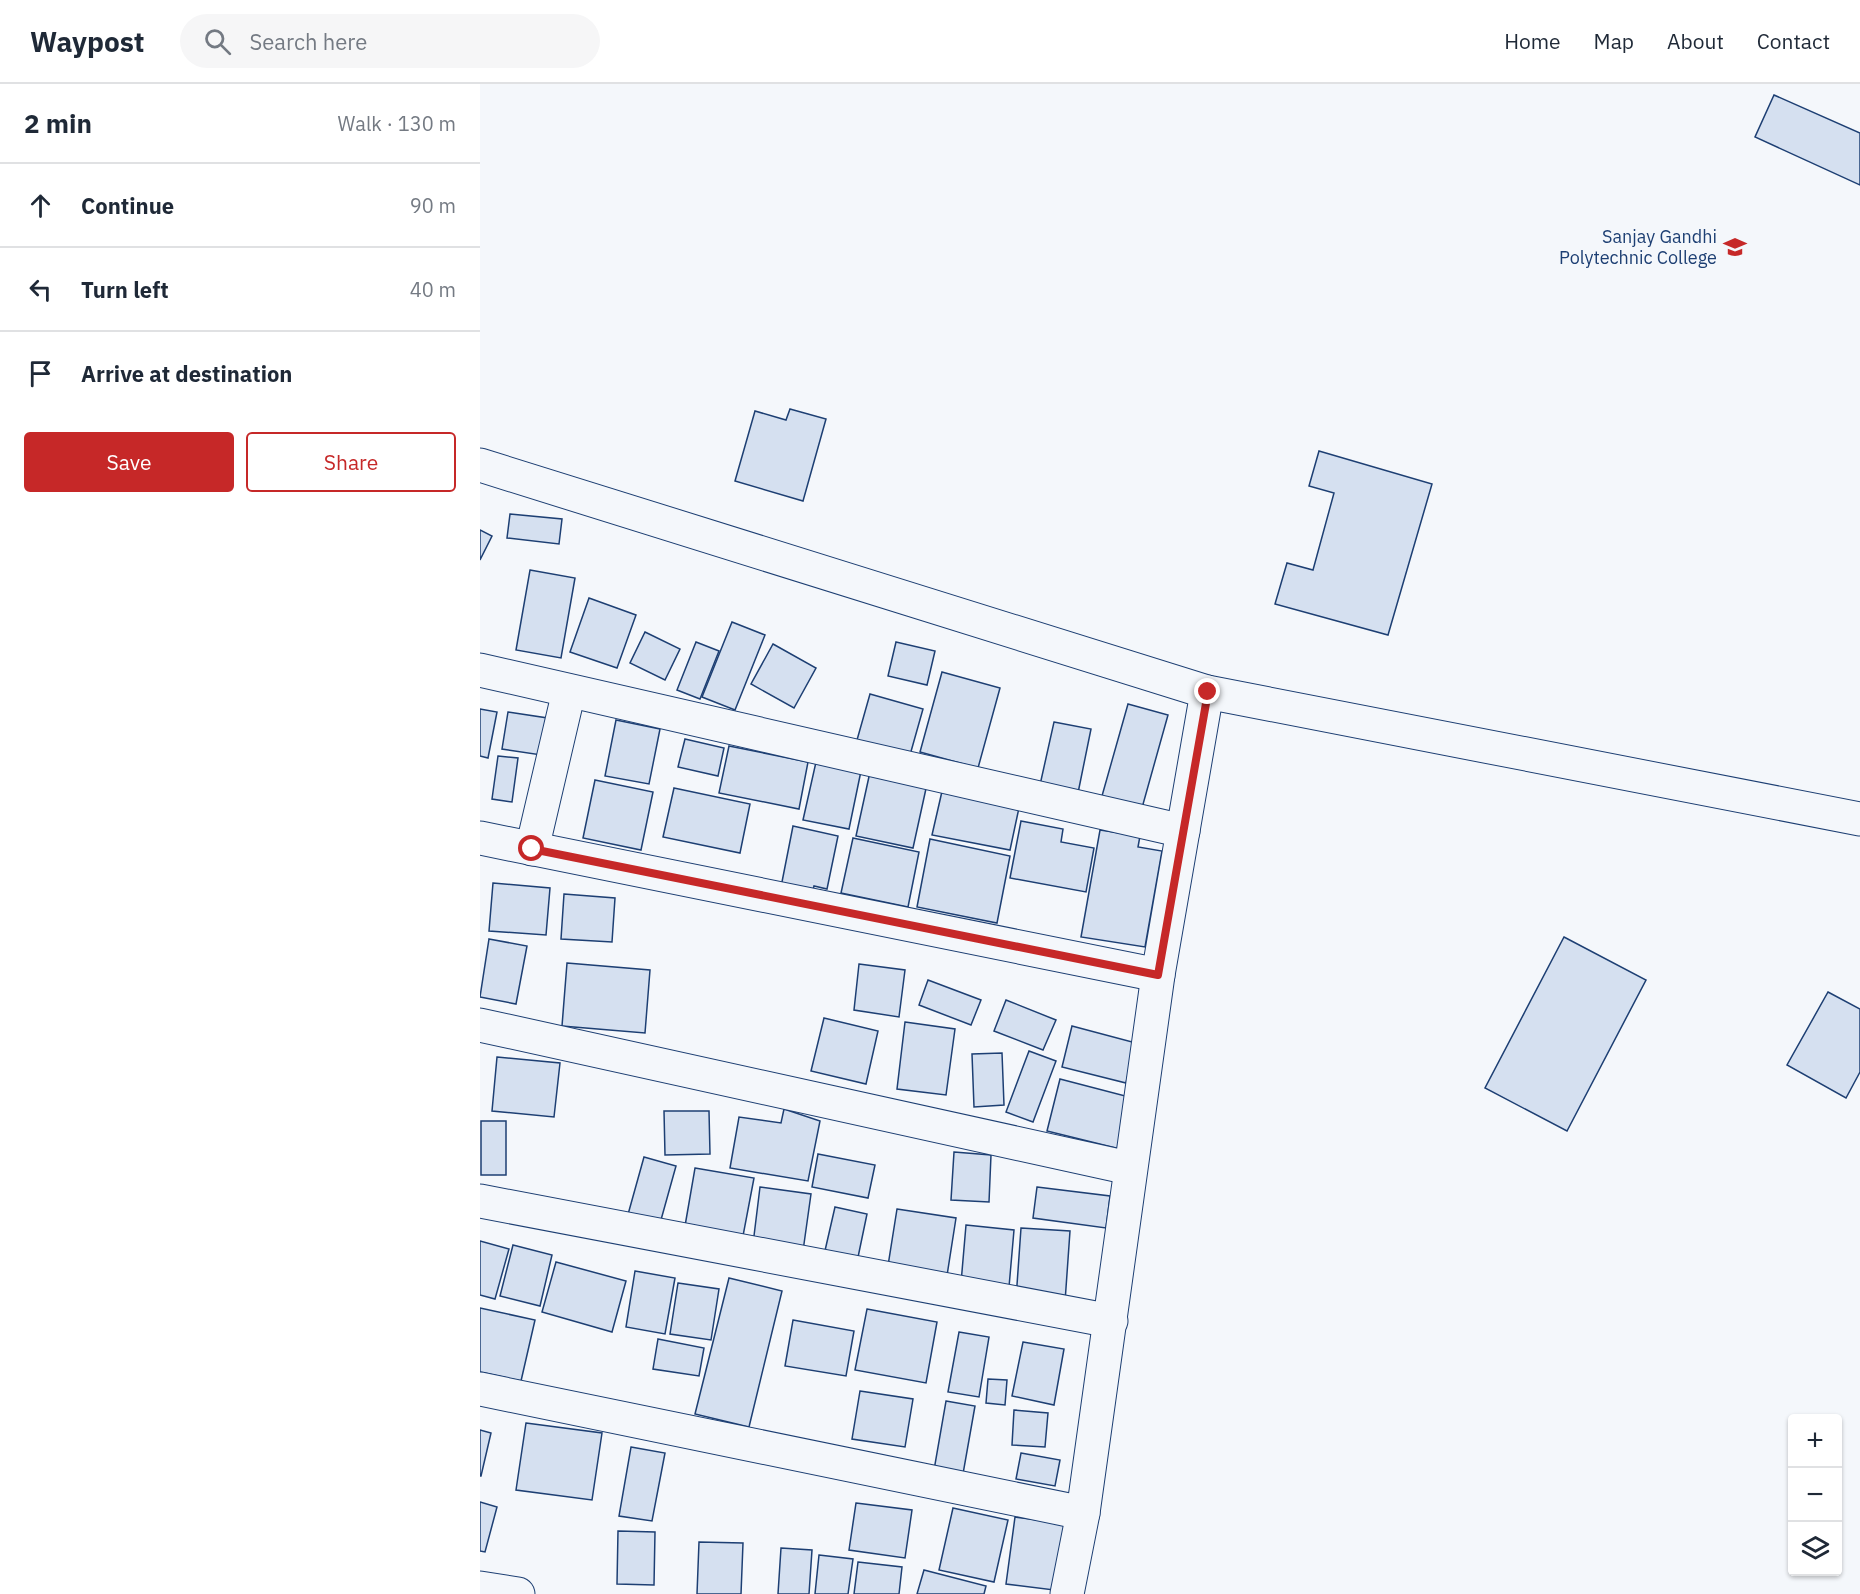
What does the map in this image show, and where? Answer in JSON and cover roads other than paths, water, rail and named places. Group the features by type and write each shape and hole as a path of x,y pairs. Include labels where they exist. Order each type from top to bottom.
{"street":[{"path":"480,465 1208,692 1860,819"},
{"path":"480,670 1183,831"},
{"path":"532,849 569,691"},
{"path":"1066,1594 1083,1514 1111,1321 1129,1168 1158,975 1208,692"},
{"path":"480,838 1158,975"},
{"path":"480,1025 1129,1168"},
{"path":"480,1202 1111,1321"},
{"path":"480,1389 1083,1514"},
{"path":"480,1588 518,1594"}],"place":[{"name":"Sanjay Gandhi Polytechnic College","path":"1735,247"}]}
